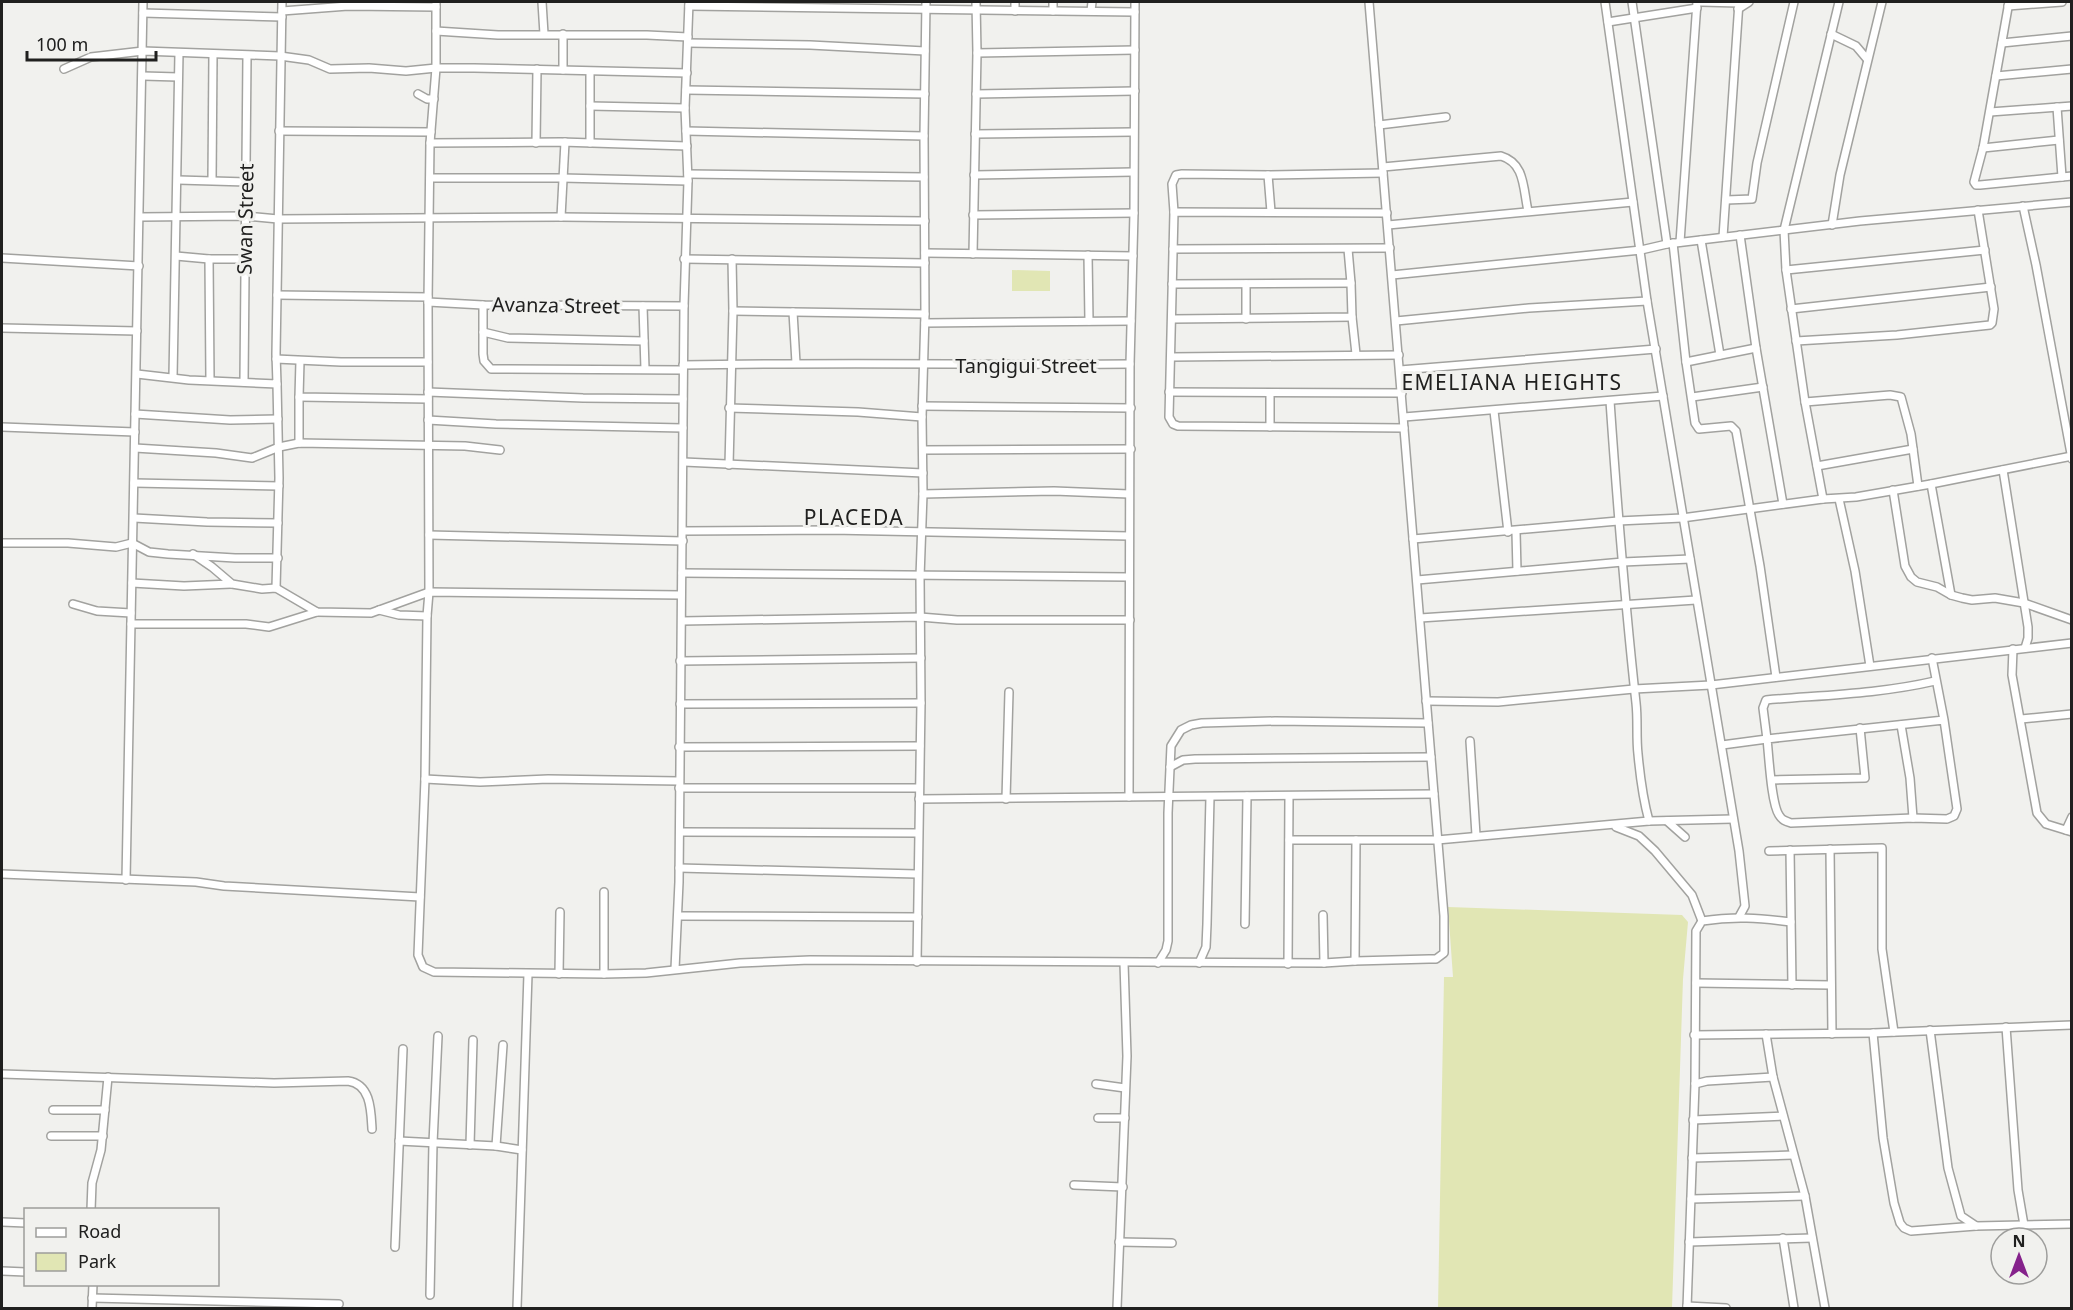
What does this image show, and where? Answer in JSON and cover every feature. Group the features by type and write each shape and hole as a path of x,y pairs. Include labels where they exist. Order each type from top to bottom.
{"street":[{"path":"126,880 132,671 132,543 143,2"},
{"path":"276,588 279,447 276,359 282,2"},
{"path":"543,2 544,34"},
{"path":"973,254 976,2"},
{"path":"1015,11 1016,2"},
{"path":"1053,2 1053,11"},
{"path":"1091,11 1092,2"},
{"path":"1129,797 1129,494 1135,2"},
{"path":"143,13 282,14 348,6 436,4 436,68 430,143 428,299 429,592 418,955 420,962 428,970 604,974 776,961 1288,964 1436,959 1444,953 1444,916 1369,2"},
{"path":"1605,2 1647,301 1739,850 1745,906 1739,916"},
{"path":"1632,2 1673,243 1695,423 1699,429 1731,426 1736,431 1760,566 1776,677"},
{"path":"1678,2 1680,12"},
{"path":"1608,21 1680,12 1698,4 1749,2"},
{"path":"1726,200 1752,199 1759,153 1794,2"},
{"path":"1824,499 1805,402 1791,309 1784,230 1839,2"},
{"path":"1832,225 1840,176 1882,2"},
{"path":"2062,2 2009,4 1983,148 1973,180 1976,185 2072,176"},
{"path":"675,969 680,832 684,259 688,177 685,108 689,4 926,5 976,11 1135,12"},
{"path":"1673,243 1698,4"},
{"path":"1723,237 1739,4"},
{"path":"917,962 922,406 925,323 926,5"},
{"path":"436,31 498,35 563,34 925,51"},
{"path":"563,34 563,70"},
{"path":"1832,34 1857,46 1867,59"},
{"path":"2002,43 2072,36"},
{"path":"977,53 1135,50"},
{"path":"64,69 91,57 143,51 247,57 280,56 309,60 330,69 369,68 406,71 436,68 537,69 687,73"},
{"path":"173,377 179,53"},
{"path":"212,180 213,55"},
{"name":"Swan Street","path":"244,382 247,57"},
{"path":"536,143 537,69"},
{"path":"1996,76 2072,69"},
{"path":"590,72 590,143"},
{"path":"143,76 178,77"},
{"path":"686,90 925,94"},
{"path":"976,94 1135,91"},
{"path":"418,94 427,99 434,99"},
{"path":"590,106 685,108"},
{"path":"1990,112 2072,106"},
{"path":"2057,107 2062,177"},
{"path":"1379,124 1446,117"},
{"path":"279,131 431,132"},
{"path":"686,131 924,136"},
{"path":"975,134 1134,132"},
{"path":"1983,148 2059,140"},
{"path":"561,217 565,142"},
{"path":"430,143 565,142 687,146"},
{"path":"1404,428 1178,426 1173,423 1170,417 1174,212 1172,184 1176,176 1182,174 1268,175 1383,170 1501,156 1512,159 1520,171 1527,211"},
{"path":"974,175 1134,172"},
{"path":"1268,175 1270,212"},
{"path":"430,178 924,177"},
{"path":"178,180 247,182"},
{"path":"1388,225 1633,202"},
{"path":"1392,275 1641,250 1673,243 1784,230 2072,202"},
{"path":"1413,539 1618,521 1682,518 1824,499 1839,499 1932,484 2071,457 2023,206"},
{"path":"1796,342 1985,327 1992,323 1991,287 1978,210"},
{"path":"1174,212 1387,213"},
{"path":"973,215 1134,213"},
{"path":"140,217 245,216 278,219 561,217 925,221"},
{"path":"1740,235 1756,348 1783,504"},
{"path":"1701,240 1720,355"},
{"path":"1173,249 1390,248"},
{"path":"1347,249 1356,354"},
{"path":"1786,270 1985,249"},
{"path":"925,253 1133,256"},
{"path":"1088,255 1089,321"},
{"path":"176,256 244,259"},
{"path":"2,258 139,266"},
{"path":"209,259 210,380"},
{"path":"684,259 925,263"},
{"path":"729,465 732,259"},
{"path":"1172,284 1351,283"},
{"path":"1246,284 1246,319"},
{"path":"1791,309 1991,287"},
{"name":"Avanza Street","path":"277,295 428,299 483,304 684,306"},
{"path":"1396,321 1529,308 1647,301"},
{"name":"Tangigui Street","path":"483,304 484,361 491,369 645,369 796,363 1130,364"},
{"path":"643,306 645,369"},
{"path":"733,311 925,314"},
{"path":"793,312 796,363"},
{"path":"1172,320 1352,317"},
{"path":"925,323 1131,321"},
{"path":"2,328 137,331"},
{"path":"483,332 508,338 644,341"},
{"path":"1686,362 1756,348"},
{"path":"1400,370 1656,349"},
{"path":"1172,357 1399,355"},
{"path":"276,359 428,362"},
{"path":"299,443 300,361"},
{"path":"137,375 277,384"},
{"path":"1692,397 1763,387"},
{"path":"1170,392 1402,393"},
{"path":"1270,393 1270,427"},
{"path":"299,397 428,395 683,399"},
{"path":"1404,417 1663,396"},
{"path":"1805,402 1898,396 1903,400 1918,486"},
{"path":"1610,402 1639,762 1643,802 1649,821"},
{"path":"922,406 1131,408"},
{"path":"729,408 858,412 922,417"},
{"path":"1494,411 1517,571"},
{"path":"135,414 230,420 278,419"},
{"path":"428,420 683,429"},
{"path":"2,427 135,432"},
{"path":"135,448 216,453 252,458 279,447 299,443 430,445 500,450"},
{"path":"923,450 1131,449"},
{"path":"1817,466 1913,449"},
{"path":"684,462 923,473"},
{"path":"2003,470 2028,633 2025,648"},
{"path":"134,483 279,486"},
{"path":"1932,484 1951,595"},
{"path":"1893,490 1906,572 1917,582 1972,600 1995,598 2024,603 2072,621"},
{"path":"923,494 1054,491 1129,494"},
{"path":"1839,499 1855,571 1870,666"},
{"path":"134,518 278,523"},
{"path":"683,531 1129,536"},
{"path":"429,535 683,541"},
{"path":"2,543 68,543 117,547 132,543 148,552 235,558 278,558"},
{"path":"193,554 232,584"},
{"path":"1417,580 1623,562 1690,559"},
{"path":"682,573 920,577 1129,577"},
{"path":"132,584 184,586 232,584 262,589 276,588 317,612"},
{"path":"1937,587 1949,585"},
{"path":"131,624 246,624 269,627 317,612 361,613 379,610 429,592 681,595"},
{"path":"1420,618 1696,600"},
{"path":"73,604 97,611 131,613"},
{"path":"379,610 399,615 427,616"},
{"path":"682,621 920,617 957,620 1130,620"},
{"path":"1426,701 1498,702 1634,689 1711,685 2072,643"},
{"path":"2013,649 2012,675 2037,813 2046,824 2069,831 2072,817"},
{"path":"680,662 921,658"},
{"path":"1932,658 1944,720 1956,813 1952,819 1912,818 1791,823 1780,817 1776,807 1763,708 1766,700 1852,694 1935,681"},
{"path":"1006,799 1009,692"},
{"path":"680,704 921,703"},
{"path":"2021,719 2072,714"},
{"path":"1722,745 1944,720"},
{"path":"1158,963 1166,950 1168,941 1171,746 1181,730 1191,725 1275,721 1428,723"},
{"path":"1901,725 1910,778 1912,818"},
{"path":"1772,780 1865,778 1860,728"},
{"path":"1470,741 1476,835"},
{"path":"679,747 920,746"},
{"path":"1170,767 1183,760 1195,759 1431,758"},
{"path":"425,780 480,782 548,779 679,785 919,788"},
{"path":"919,799 1434,794"},
{"path":"1245,924 1247,796"},
{"path":"1288,964 1289,796"},
{"path":"1199,963 1206,947 1210,797"},
{"path":"1289,840 1437,840 1476,835 1614,826 1649,821 1733,819"},
{"path":"1667,821 1685,837"},
{"path":"1614,826 1639,837 1655,850 1692,895 1702,921"},
{"path":"680,832 918,833"},
{"path":"1355,961 1356,840"},
{"path":"1768,851 1882,848 1882,949 1894,1032"},
{"path":"1830,849 1832,1034"},
{"path":"1790,850 1792,985"},
{"path":"679,868 917,874"},
{"path":"2,874 196,882 224,886 420,897"},
{"path":"604,892 604,974"},
{"path":"559,974 560,912"},
{"path":"1323,915 1324,963"},
{"path":"678,916 918,917"},
{"path":"1702,921 1739,916 1791,922"},
{"path":"1702,921 1696,931 1695,1084 1687,1307 1726,1308"},
{"path":"1117,1308 1127,1056 1124,963"},
{"path":"517,1308 528,974"},
{"path":"1696,983 1832,985"},
{"path":"1694,1035 1873,1033 2072,1025"},
{"path":"2006,1027 2018,1190 2024,1225"},
{"path":"1930,1030 1948,1168 1961,1216 1976,1226"},
{"path":"1873,1033 1883,1138 1897,1216 1904,1228 1911,1231 1976,1226 2072,1224"},
{"path":"1766,1034 1773,1077 1805,1196 1825,1308"},
{"path":"430,1295 438,1036"},
{"path":"470,1144 473,1040"},
{"path":"496,1146 503,1045"},
{"path":"395,1247 403,1049"},
{"path":"2,1074 274,1083 355,1082 363,1089 370,1101 372,1129"},
{"path":"91,1208 93,1177 100,1158 103,1136 108,1077"},
{"path":"1695,1084 1707,1081 1773,1077"},
{"path":"1096,1084 1125,1088"},
{"path":"53,1110 105,1110"},
{"path":"1694,1120 1783,1116"},
{"path":"1098,1118 1125,1118"},
{"path":"51,1136 103,1136"},
{"path":"399,1141 470,1144 522,1150"},
{"path":"1692,1158 1793,1155"},
{"path":"1074,1185 1123,1187"},
{"path":"1691,1199 1805,1196"},
{"path":"1949,1229 1961,1216"},
{"path":"2,1222 24,1223"},
{"path":"1782,1238 1794,1308"},
{"path":"1689,1242 1812,1238"},
{"path":"1119,1242 1172,1243"},
{"path":"2,1271 24,1272"},
{"path":"92,1308 93,1286"},
{"path":"92,1298 339,1304"}],"green space":[{"path":"1012,270 1050,271 1050,291 1012,291"},
{"path":"1448,907 1682,915 1688,922 1683,979 1672,1308 1438,1308 1444,977 1453,977"}],"district":[{"name":"EMELIANA HEIGHTS","path":"1512,382"},
{"name":"PLACEDA","path":"854,517"}]}
